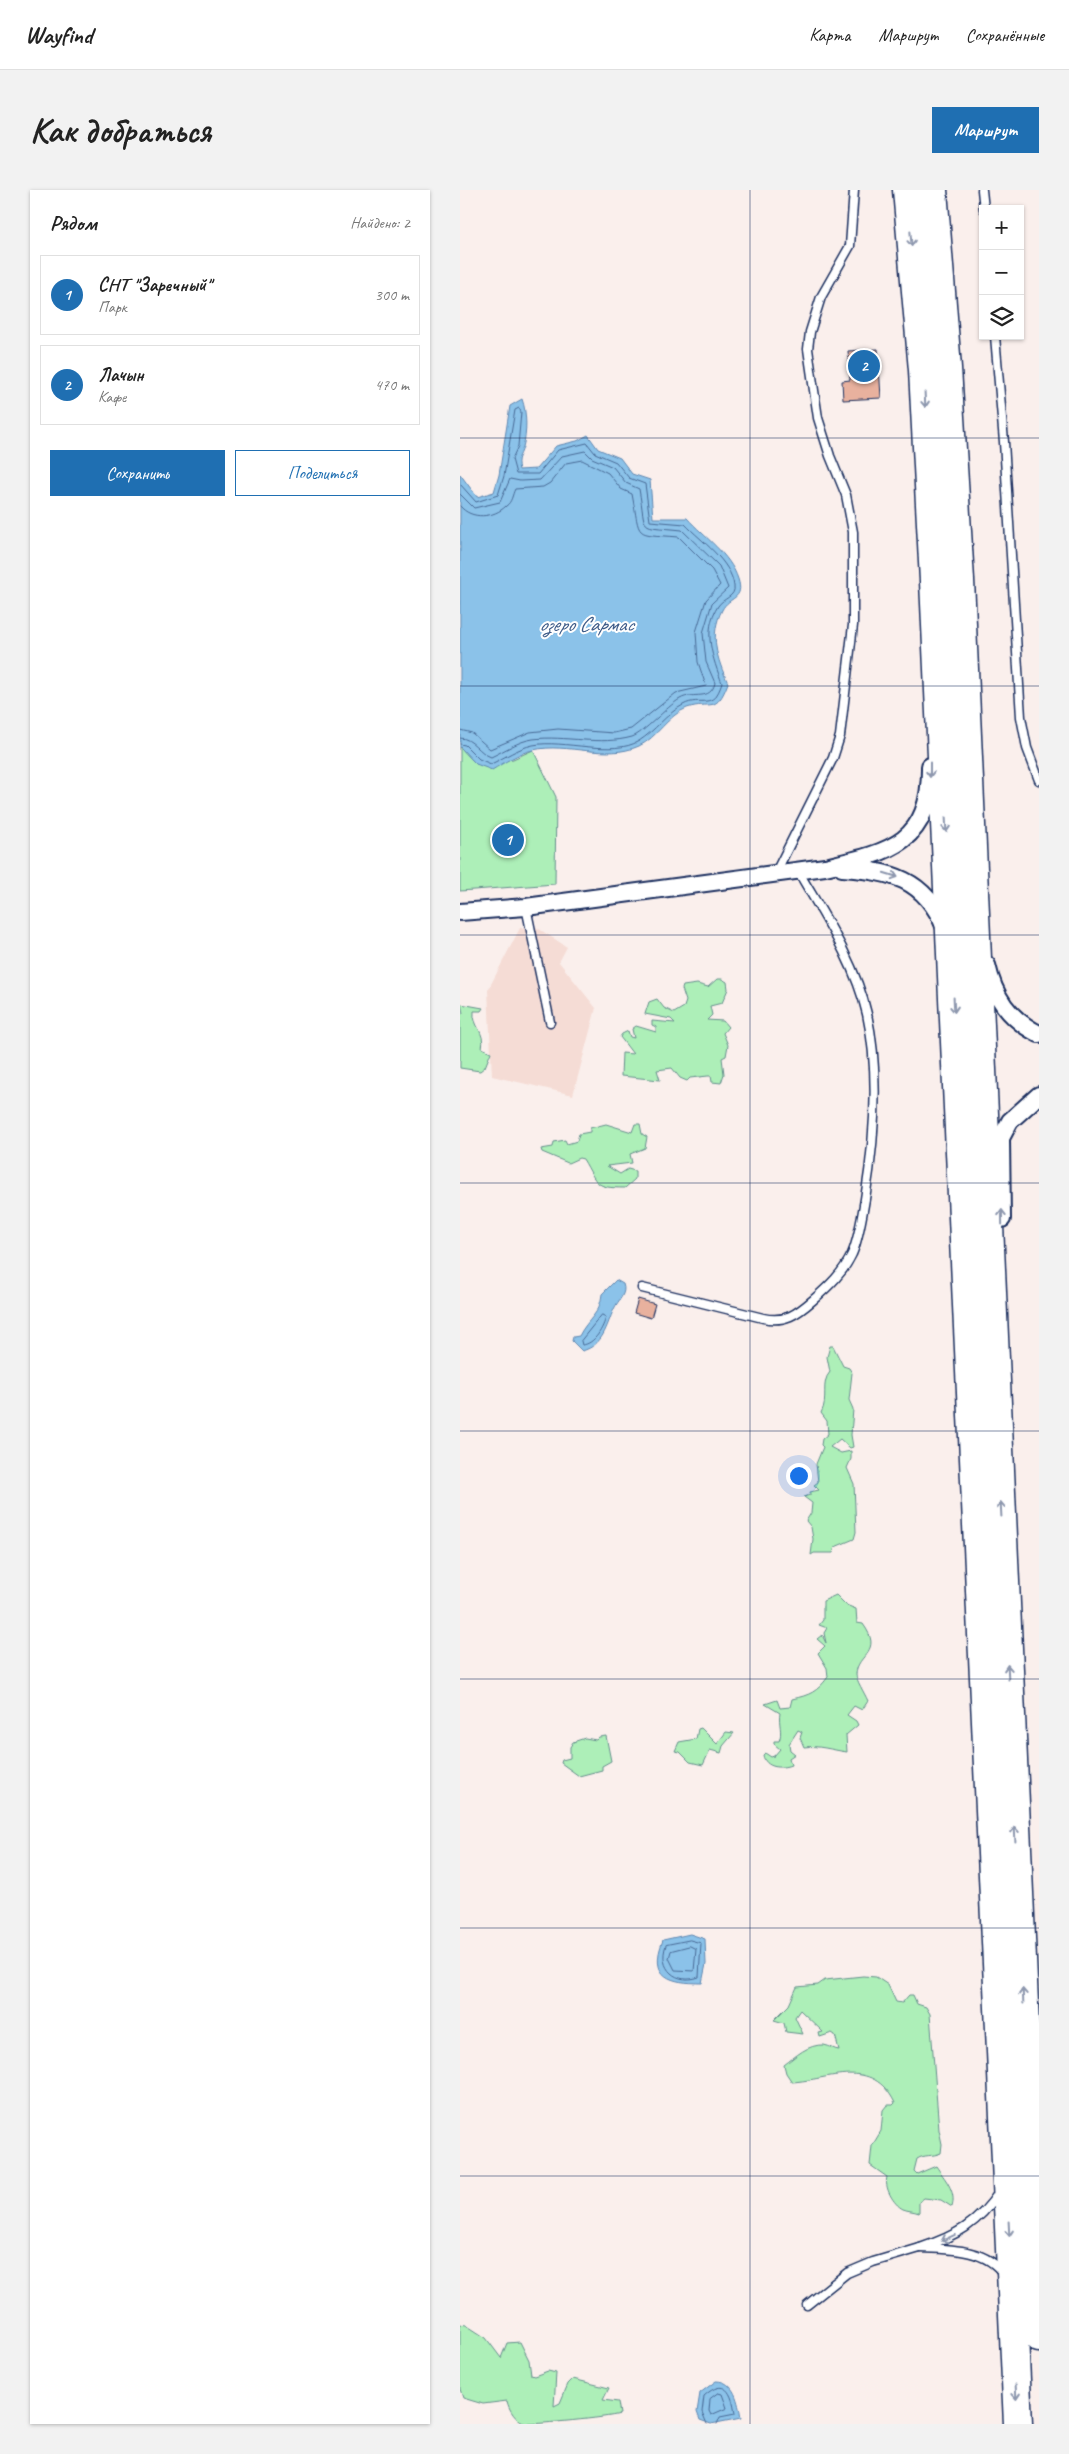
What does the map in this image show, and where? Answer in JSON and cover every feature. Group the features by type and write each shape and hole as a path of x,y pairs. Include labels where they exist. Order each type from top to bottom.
{"highway":[{"path":"907,190 923,370 934,581 1018,2424"},
{"path":"933,190 947,368 959,570 1039,2338"}],"street":[{"path":"460,912 526,907 825,867 866,858 889,850 904,840 914,829 926,806 930,774 928,645 934,581"},
{"path":"825,867 876,871 907,880 920,890 936,908 941,919 952,963"},
{"path":"973,904 991,984 997,997 1009,1014 1039,1034"},
{"path":"998,1441 1002,1229 1001,1138 1010,1121 1039,1095"}],"lane":[{"path":"775,874 833,758 838,746 842,724 853,625 853,532 846,494 830,456 818,418 808,350 810,332 821,297 850,246 854,190"},
{"path":"982,190 984,205"},
{"path":"995,340 1021,716 1027,748 1039,780"},
{"path":"642,1288 763,1318 783,1320 801,1311 828,1287 846,1266 853,1252 863,1212 871,1164 875,1093 873,1053 867,1014 857,978 798,871"},
{"path":"526,907 550,1022"},
{"path":"807,2305 846,2273 873,2262 920,2248 960,2232 977,2220 991,2204 1006,2180"},
{"path":"920,2248 951,2249 976,2254 990,2261 1002,2271 1012,2287"}],"shaded area":[{"path":"536,927 567,947 559,962 596,1008 573,1095 492,1076 488,990 520,928"}],"green space":[{"path":"460,747 476,764 513,759 533,750 556,797 555,884 460,891"},
{"path":"717,979 727,982 728,989 722,1003 710,1006 712,1015 707,1020 723,1021 728,1027 723,1033 728,1045 726,1056 722,1058 724,1074 721,1083 712,1082 711,1076 690,1078 687,1081 680,1078 672,1068 657,1070 660,1080 621,1076 622,1053 633,1054 620,1037 622,1034 628,1031 630,1037 634,1038 632,1029 636,1026 656,1032 656,1027 652,1025 652,1021 675,1023 671,1019 645,1014 649,1002 657,999 664,1008 674,1013 684,1007 686,1001 682,989 683,986 697,984 708,987"},
{"path":"461,1004 483,1008 481,1011 474,1011 474,1016 481,1033 482,1048 491,1052 485,1067 480,1071 460,1068 460,1015 463,1013"},
{"path":"606,1124 632,1132 635,1124 640,1124 642,1134 647,1137 645,1148 630,1154 632,1163 607,1166 620,1174 628,1169 635,1171 635,1179 625,1188 607,1187 598,1183 583,1159 579,1158 568,1163 542,1152 541,1149 553,1147 554,1142 565,1140 567,1144 577,1141 579,1134 590,1132 590,1128"},
{"path":"830,1346 833,1346 843,1366 849,1368 852,1373 849,1400 853,1409 851,1435 853,1447 850,1448 840,1439 830,1447 841,1453 851,1451 851,1459 847,1468 854,1484 856,1532 854,1539 835,1547 833,1553 814,1553 811,1555 813,1539 811,1527 806,1521 811,1513 812,1503 804,1497 810,1495 810,1492 819,1490 814,1485 818,1482 816,1464 823,1447 821,1445 822,1439 828,1434 827,1421 821,1413 827,1376 830,1372 827,1357"},
{"path":"836,1595 846,1605 856,1609 857,1623 863,1624 869,1634 870,1647 860,1661 856,1674 868,1701 862,1710 854,1706 847,1715 856,1721 858,1725 846,1735 847,1752 820,1747 804,1747 800,1738 802,1732 798,1730 789,1744 790,1750 795,1754 789,1758 791,1765 778,1767 770,1765 763,1755 765,1753 771,1757 774,1756 780,1749 774,1744 774,1741 779,1741 780,1738 780,1713 765,1704 777,1700 780,1708 790,1707 792,1699 813,1692 828,1677 827,1668 818,1653 825,1646 817,1639 822,1635 826,1643 824,1633 827,1628 819,1625 823,1620 823,1601"},
{"path":"701,1728 717,1744 726,1732 734,1733 723,1746 721,1753 710,1750 703,1765 690,1762 680,1752 675,1751 679,1742 696,1739 698,1729"},
{"path":"606,1736 611,1761 602,1766 602,1770 579,1776 561,1763 562,1760 570,1758 570,1747 573,1742 585,1738 596,1740 599,1737"},
{"path":"863,1976 876,1977 888,1985 896,2002 902,2003 909,1995 913,1995 917,2004 926,2007 930,2014 939,2130 942,2144 941,2153 917,2159 914,2171 917,2174 936,2166 951,2190 953,2196 952,2207 941,2200 924,2198 919,2202 919,2213 899,2207 890,2195 886,2181 887,2177 870,2165 872,2146 881,2131 883,2110 887,2105 895,2103 885,2089 874,2080 862,2075 849,2074 792,2082 786,2073 784,2065 798,2054 813,2046 824,2045 839,2050 835,2035 832,2033 820,2037 819,2033 823,2032 800,2010 795,2017 803,2034 786,2032 784,2023 774,2020 789,2005 797,1987 818,1985 825,1980"},
{"path":"460,2324 466,2325 486,2338 501,2358 507,2343 520,2342 529,2360 531,2375 534,2376 548,2371 556,2373 554,2406 560,2403 568,2384 573,2379 609,2388 603,2400 618,2402 620,2414 588,2419 526,2424 514,2415 507,2401 483,2404 463,2398 460,2389"}],"water":[{"name":"озеро Сармас","path":"522,399 526,417 526,429 523,447 518,460 519,470 536,469 556,446 577,441 588,435 598,449 620,458 632,474 650,480 653,518 687,518 723,554 734,570 740,586 738,594 728,602 718,619 715,638 716,647 728,683 724,693 716,703 695,706 680,711 651,738 639,746 626,750 600,752 546,748 527,751 492,770 476,764 460,747 460,474 477,497 494,492 499,475 510,406"},
{"path":"616,1280 623,1284 623,1294 600,1340 582,1351 572,1341 573,1337 579,1336 599,1307 602,1294"},
{"path":"690,1934 705,1939 706,1964 702,1983 681,1982 665,1976 658,1963 663,1940"},
{"path":"716,2381 722,2382 731,2388 737,2399 741,2418 711,2424 700,2420 697,2412 700,2393"}],"building":[{"path":"878,349 881,398 843,400 842,381 850,380 848,351"},
{"path":"638,1299 655,1304 651,1318 634,1313"}],"place":[{"name":"Лачын","path":"864,366"},
{"name":"СНТ \"Заречный\"","path":"508,840"}]}
